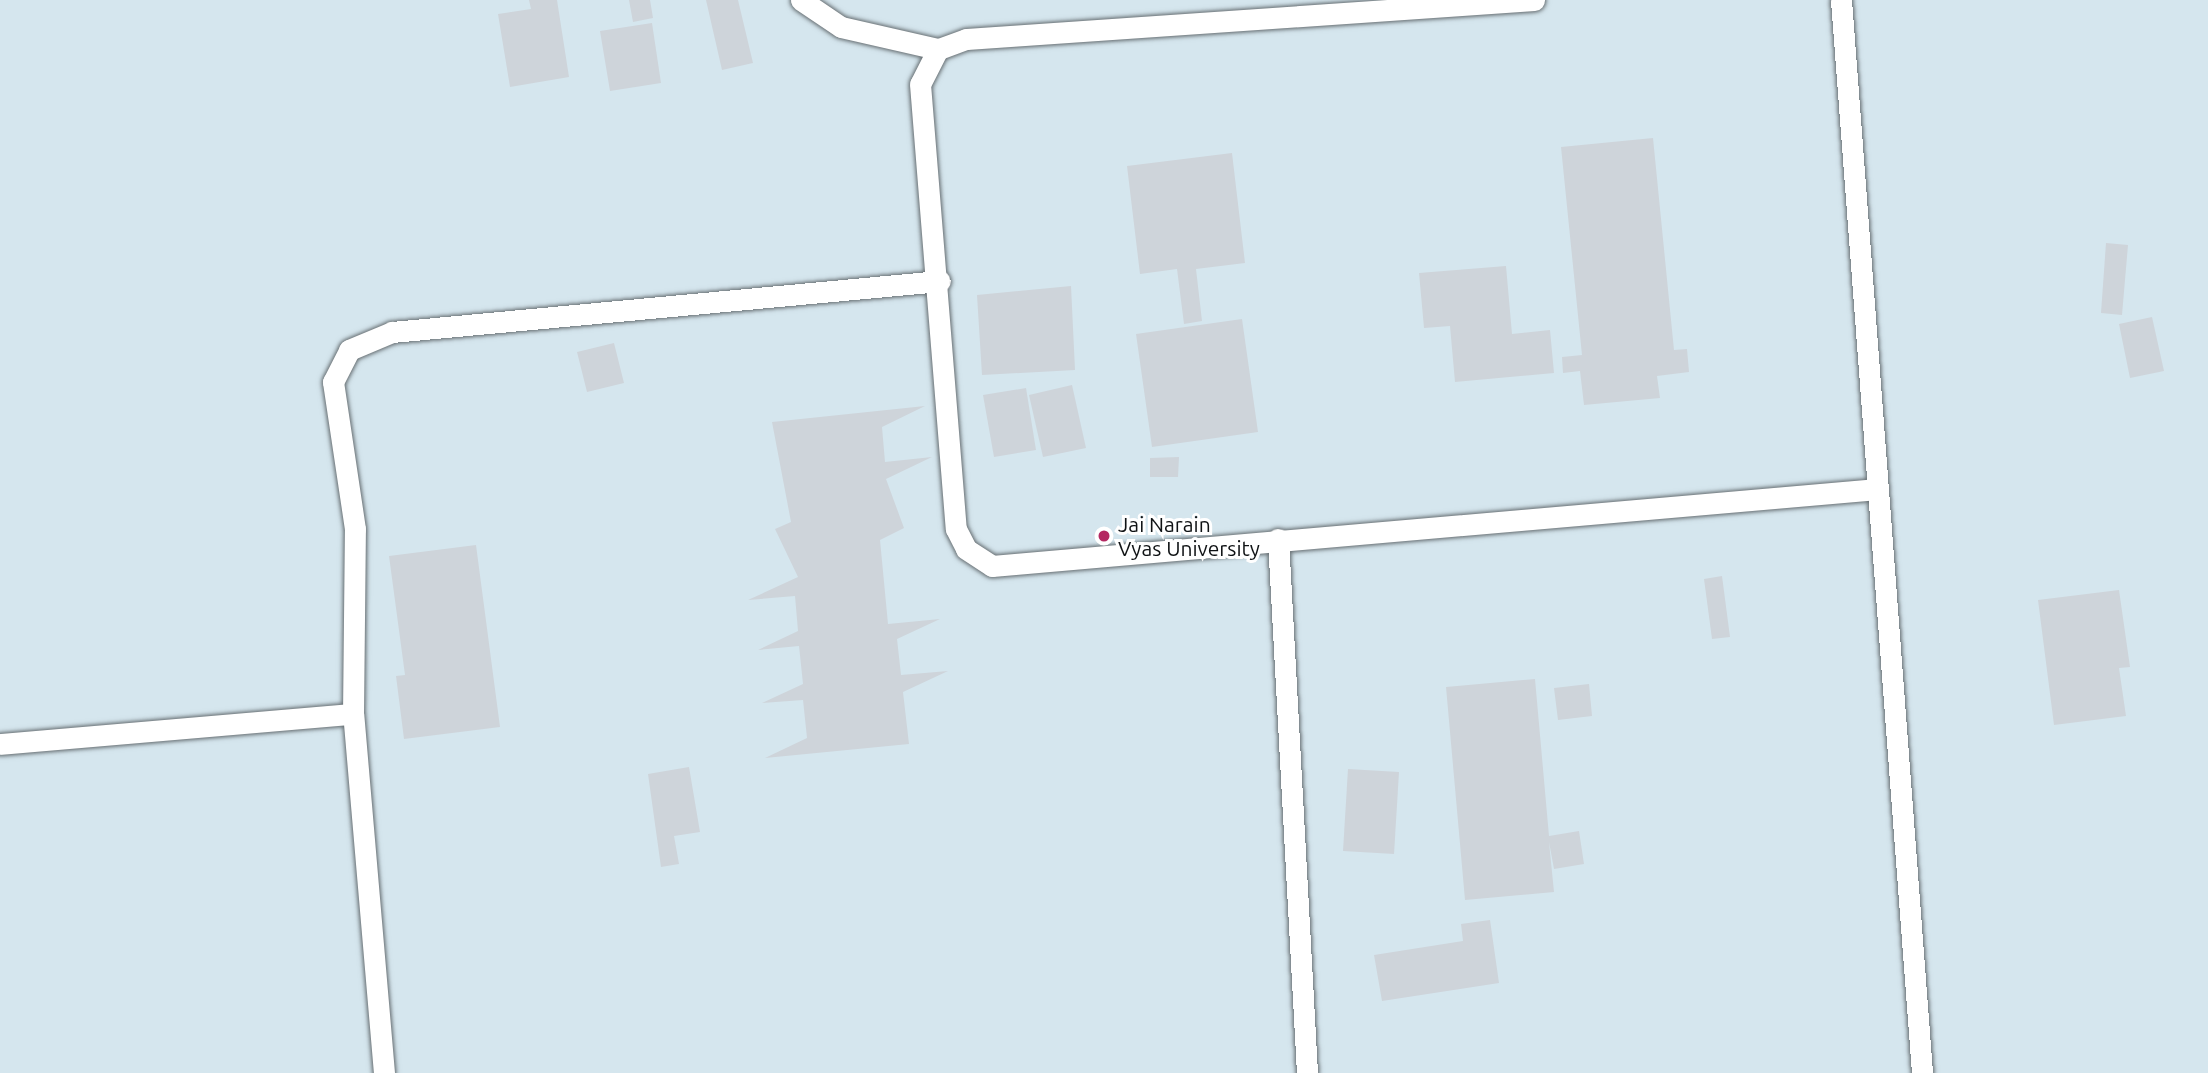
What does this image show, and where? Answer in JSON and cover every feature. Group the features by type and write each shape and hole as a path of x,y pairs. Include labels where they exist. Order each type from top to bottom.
{"lane":[{"path":"801,0 841,27 938,49 966,39 1534,0"},
{"path":"1841,0 1922,1073"},
{"path":"938,49 920,84 940,281 956,529 966,549 992,566 1278,539 1878,489"},
{"path":"384,1073 353,713 358,574 333,382 349,350 391,332 940,281"},
{"path":"1278,539 1307,1073"},
{"path":"0,744 353,713"}],"shaded area":[{"name":"Jai Narain Vyas University","path":"0,0 2208,0 2208,1073 0,1073"}],"building":[{"path":"529,0 557,0 569,77 510,87 498,14 531,9"},
{"path":"629,0 650,0 653,18 633,22"},
{"path":"706,0 738,0 753,63 722,70"},
{"path":"652,23 661,83 610,91 600,31"},
{"path":"1653,138 1674,350 1687,349 1689,372 1657,376 1660,398 1584,405 1580,371 1563,373 1562,357 1582,355 1561,147"},
{"path":"1232,153 1245,263 1196,269 1202,321 1184,324 1177,269 1140,274 1127,166"},
{"path":"2106,243 2128,245 2122,315 2101,313"},
{"path":"1506,266 1512,334 1550,330 1554,373 1455,382 1450,326 1424,328 1419,273"},
{"path":"1071,286 1075,370 982,375 977,295"},
{"path":"2152,317 2164,371 2130,378 2119,324"},
{"path":"1242,319 1258,432 1152,447 1136,334"},
{"path":"614,343 624,383 587,392 577,352"},
{"path":"1072,385 1086,448 1043,457 1029,395"},
{"path":"1026,388 1036,450 994,457 983,395"},
{"path":"925,406 882,427 885,462 932,457 886,479 904,528 880,540 888,624 940,619 897,639 901,675 948,671 903,692 909,744 765,758 807,738 803,700 762,703 803,684 799,646 758,650 798,631 795,596 748,600 798,577 775,529 791,522 772,422"},
{"path":"1179,457 1178,477 1150,477 1150,458"},
{"path":"476,545 500,727 404,739 396,676 405,675 389,556"},
{"path":"1722,576 1730,637 1712,639 1704,579"},
{"path":"2119,590 2130,667 2119,668 2126,716 2054,725 2038,600"},
{"path":"1535,679 1549,836 1579,831 1584,864 1554,869 1549,842 1554,892 1465,900 1446,687"},
{"path":"1589,684 1592,716 1558,720 1554,688"},
{"path":"689,767 700,832 674,836 679,864 661,867 648,774"},
{"path":"1348,769 1399,772 1394,854 1343,851"},
{"path":"1490,920 1499,983 1382,1001 1374,955 1463,941 1461,924"}],"place":[{"name":"Jai Narain Vyas University","path":"1104,536"}]}
